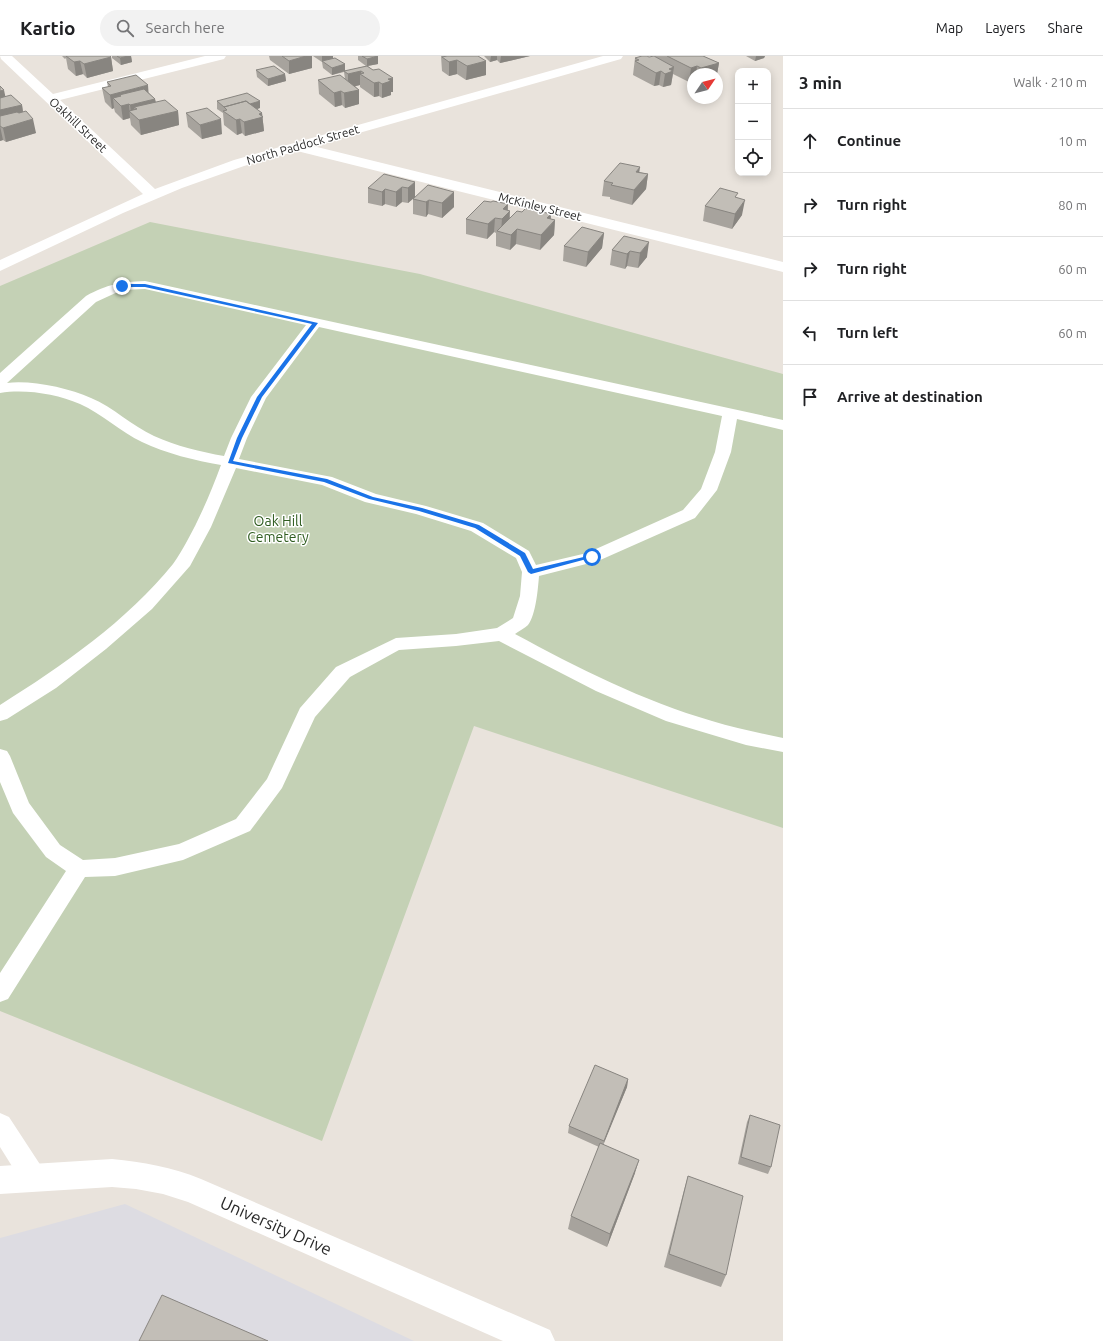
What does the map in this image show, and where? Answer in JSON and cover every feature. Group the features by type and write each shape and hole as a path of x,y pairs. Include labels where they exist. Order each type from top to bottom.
{"street":[{"name":"Oakhill Street","path":"5,56 152,194"},
{"path":"50,99 220,56"},
{"name":"North Paddock Street","path":"0,266 152,194 211,172 587,60 617,56"},
{"name":"McKinley Street","path":"297,147 783,267"},
{"name":"University Drive","path":"0,1180 112,1173 136,1175 163,1180 191,1189 539,1341"}],"lane":[{"path":"0,381 24,361 91,299 106,291 122,286 145,285 783,425"},
{"path":"0,714 49,683 100,644 146,605 181,566 203,527 221,487 239,438 259,397 315,323"},
{"path":"0,388 17,386 49,390 86,401 148,440 200,457 326,481 371,498 420,510 477,527 523,555 531,572 529,596 521,621 501,634 456,640 396,644 343,672 307,713 275,782 243,825 183,852 115,867 79,869 53,851 20,807 0,756"},
{"path":"531,572 592,557 689,514 709,490 723,452 730,414"},
{"path":"501,634 629,699 749,740 783,745"},
{"path":"0,992 79,869"},
{"path":"0,1125 34,1178"}],"shaded area":[{"path":"125,1204 414,1341 0,1341 0,1238"}],"green space":[{"name":"Oak Hill Cemetery","path":"150,222 420,274 783,374 783,828 474,726 322,1141 0,1011 0,286"}],"building":[{"path":"66,56 111,57 84,64 80,61 74,62"},
{"path":"117,56 128,56 120,58"},
{"path":"282,56 306,56 289,61"},
{"path":"362,56 378,56 367,59"},
{"path":"478,56 486,61 467,66 457,60 449,62 442,57"},
{"path":"642,56 654,56 674,67 669,69 673,71 665,74 661,71 656,73 635,61 639,60 635,58"},
{"path":"667,56 703,56 719,63 701,68 697,66 691,68"},
{"path":"335,58 345,64 332,68 322,61"},
{"path":"274,66 285,74 268,79 256,70"},
{"path":"367,66 373,70 379,69 393,78 388,79 391,81 382,84 379,82 374,83 360,74 364,73 361,71 348,74 344,71"},
{"path":"136,75 148,85 110,95 102,88 111,86 107,82"},
{"path":"340,75 359,90 334,93 318,80"},
{"path":"144,89 155,99 121,106 113,98 121,96 119,95"},
{"path":"247,93 260,101 250,104 246,101 224,107 217,101"},
{"path":"11,95 22,105 0,110 0,98"},
{"path":"165,100 178,111 139,120 129,111 137,109 134,107"},
{"path":"246,101 262,113 259,114 263,117 244,122 240,119 236,120 223,111 227,110 224,107"},
{"path":"207,108 221,119 200,125 186,113"},
{"path":"26,111 33,119 3,128 0,126 0,116"},
{"path":"620,163 640,167 636,172 648,174 634,190 611,185 613,183 604,181"},
{"path":"384,174 415,182 408,188 402,187 396,192 385,189 382,192 368,188"},
{"path":"428,185 454,192 442,203 413,199"},
{"path":"720,188 738,193 735,197 745,200 735,214 705,206"},
{"path":"484,201 508,204 503,209 510,211 502,219 495,218 488,224 466,219"},
{"path":"526,208 551,214 547,218 555,220 541,235 517,229 511,235 497,231 517,211 522,212"},
{"path":"582,227 604,233 588,252 564,246"},
{"path":"624,236 649,242 640,253 630,251 627,254 612,250"},
{"path":"595,1065 628,1079 604,1141 569,1126"},
{"path":"750,1115 780,1125 771,1167 741,1157"},
{"path":"600,1143 639,1160 610,1234 571,1216"},
{"path":"688,1176 743,1196 726,1275 669,1254"},
{"path":"162,1295 268,1341 139,1341"}],"route":[{"path":"122,286 145,285 315,323 259,397 239,438 230,462 326,481 371,498 420,510 477,527 523,555 531,572 592,557"}]}
